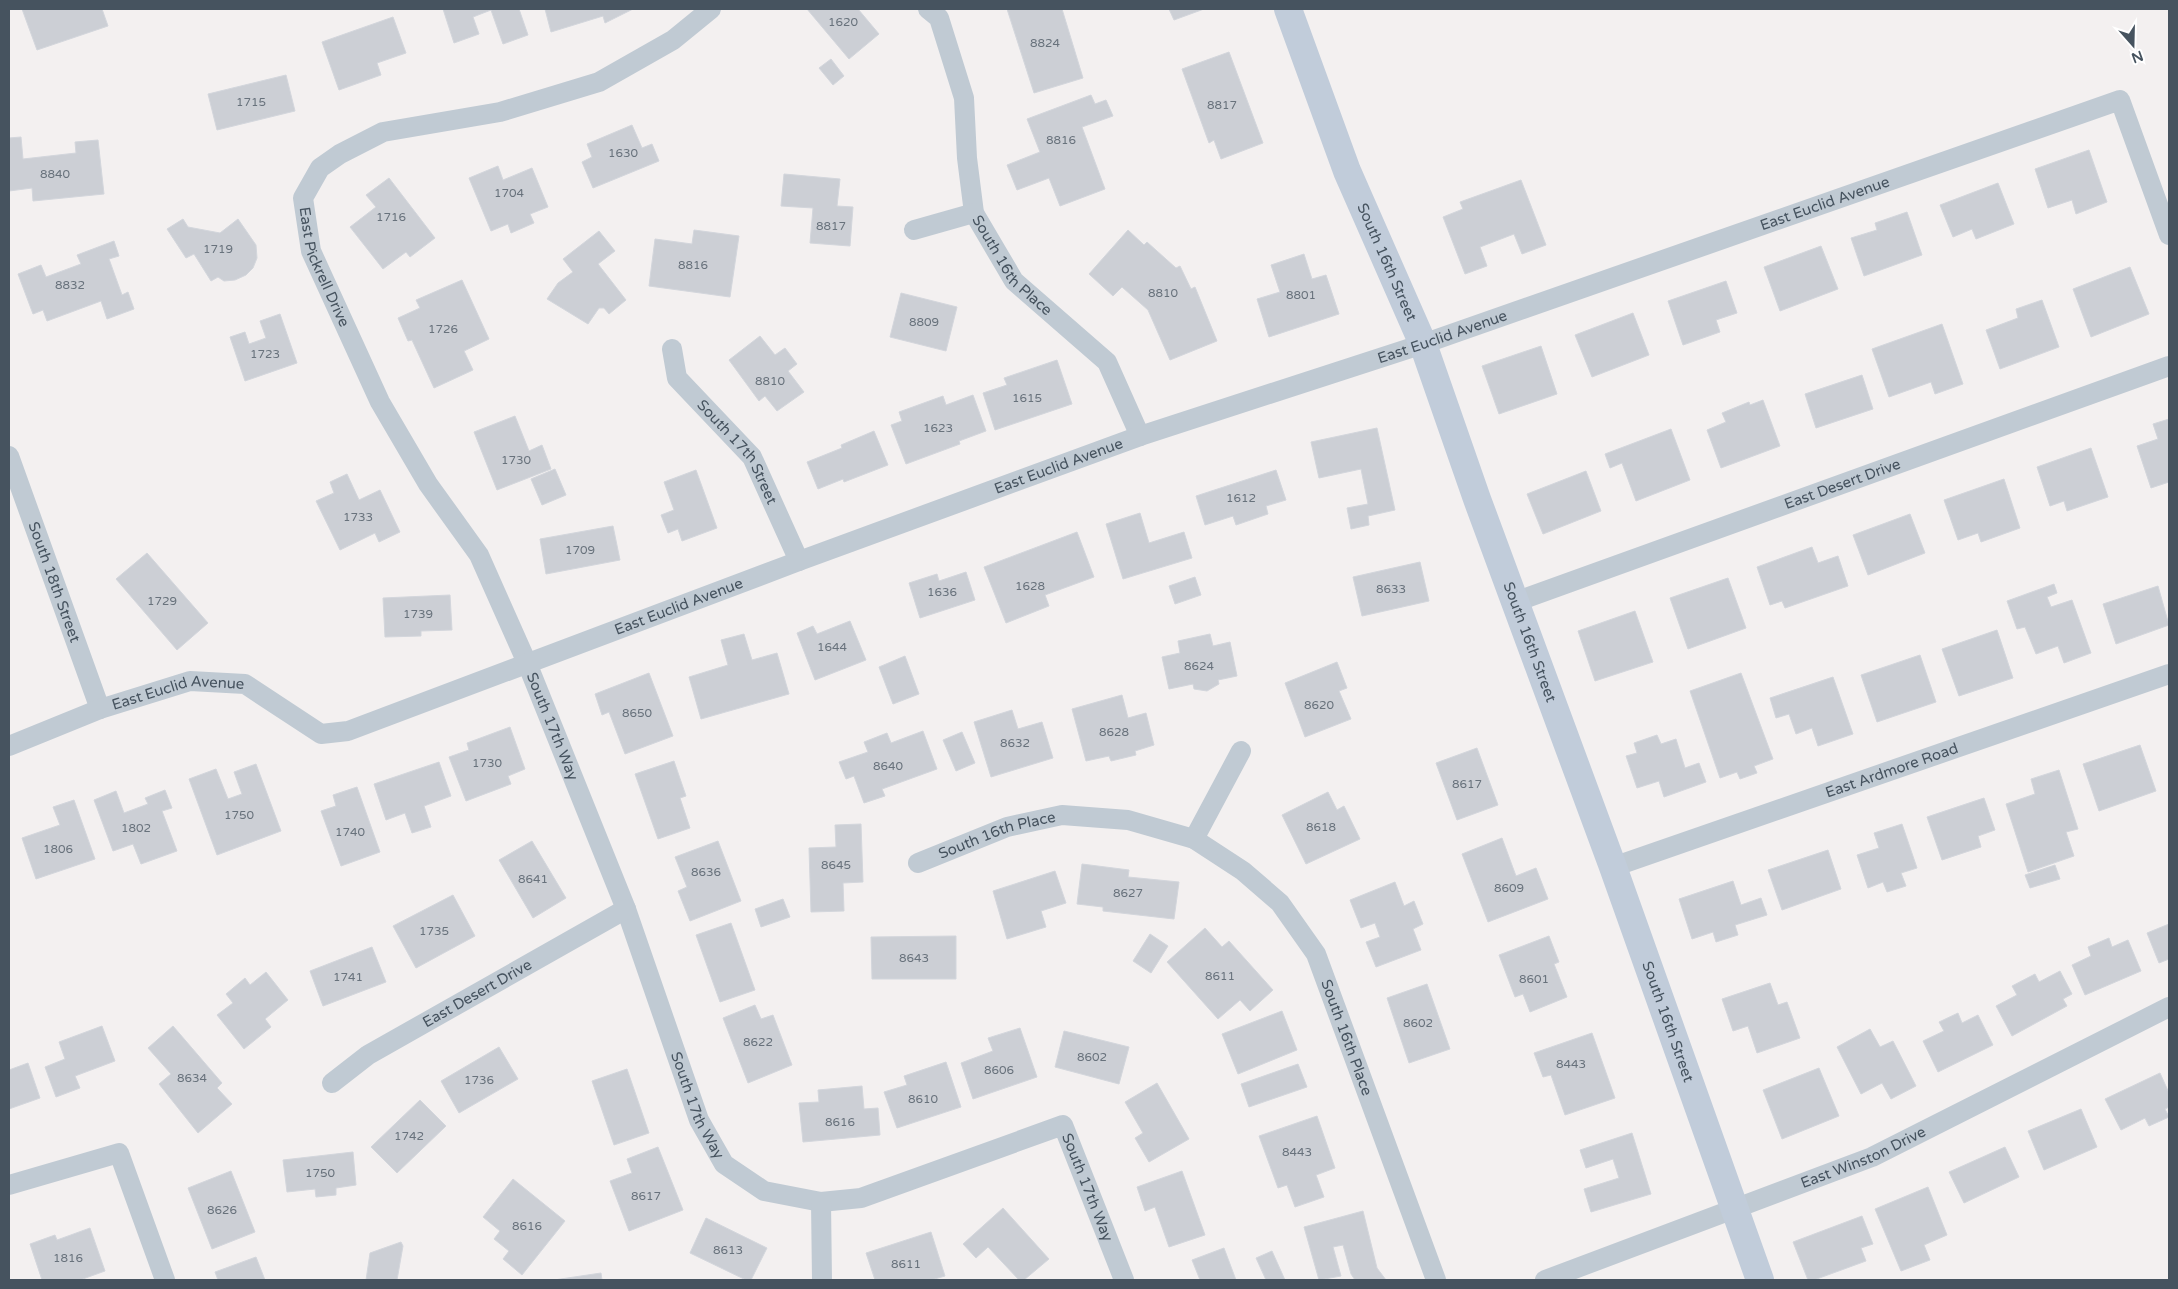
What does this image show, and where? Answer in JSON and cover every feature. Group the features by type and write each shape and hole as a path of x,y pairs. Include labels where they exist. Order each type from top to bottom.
{"main road":[{"name":"South 16th Street","path":"1288,9 1347,171 1422,344 1477,499 1613,867 1760,1280"}],"street":[{"name":"East Pickrell Drive","path":"527,663 479,555 428,484 380,402 311,251 303,198 320,168 340,154 383,132 500,112 598,82 674,40 711,9"},
{"name":"South 16th Place","path":"928,9 939,18 964,98 967,158 974,213 1014,281 1107,362 1140,436"},
{"name":"East Euclid Avenue","path":"9,746 100,709 190,681 245,684 321,734 348,731 798,561 1140,436 1422,344 2120,100 2169,235"},
{"path":"914,230 974,213"},
{"name":"South 17th Street","path":"672,348 677,378 752,457 798,561"},
{"name":"East Desert Drive","path":"1515,602 2169,366"},
{"name":"South 18th Street","path":"9,456 100,709"},
{"name":"South 17th Way","path":"527,663 626,909 699,1120 724,1164 764,1191 821,1202 861,1198 1063,1125 1124,1280"},
{"name":"East Ardmore Road","path":"1613,867 2169,674"},
{"path":"1194,839 1241,751"},
{"name":"South 16th Place","path":"918,863 1007,826 1062,815 1128,820 1194,839 1243,871 1280,903 1316,954 1436,1280"},
{"name":"East Desert Drive","path":"332,1083 368,1055 626,909"},
{"name":"East Winston Drive","path":"1545,1280 1872,1157 2169,1007"},
{"path":"9,1185 119,1154 165,1280"},
{"path":"821,1202 822,1280"}],"building":[{"path":"22,9 102,9 108,26 37,50"},
{"path":"443,9 519,9 528,35 503,44 491,10 473,17 479,34 454,43"},
{"path":"545,9 633,9 605,23 603,16 551,32"},
{"path":"807,9 858,9 879,34 849,59"},
{"path":"1007,9 1062,9 1083,78 1034,93"},
{"path":"1169,9 1204,9 1174,20"},
{"path":"393,17 406,53 377,63 381,75 339,90 322,42"},
{"path":"1229,52 1263,143 1221,159 1214,140 1209,143 1182,69"},
{"path":"831,59 844,76 833,85 819,68"},
{"path":"286,75 295,111 217,130 208,94"},
{"path":"1091,95 1095,104 1106,100 1113,116 1082,127 1105,189 1060,206 1049,178 1017,190 1007,165 1040,152 1027,119"},
{"path":"632,125 642,148 652,144 659,161 593,188 582,162 592,157 587,144"},
{"path":"21,137 23,159 76,153 75,142 98,140 104,194 33,201 32,188 9,191 9,138"},
{"path":"2089,150 2107,202 2076,214 2072,200 2048,208 2035,169"},
{"path":"498,166 503,180 532,168 548,207 530,214 534,223 511,233 508,224 491,231 469,178"},
{"path":"784,174 840,179 837,206 853,207 850,246 810,243 813,208 781,206"},
{"path":"389,178 435,238 410,257 406,252 383,269 350,227 376,207 366,195"},
{"path":"1521,180 1546,245 1522,254 1514,234 1480,247 1487,266 1465,274 1443,217 1463,209 1460,202"},
{"path":"1998,183 2014,224 1976,239 1972,229 1953,237 1940,205"},
{"path":"1907,212 1922,255 1864,276 1851,238 1877,230 1875,223"},
{"path":"183,219 188,227 220,233 238,219 256,245 257,258 253,268 246,275 235,280 224,281 218,277 211,281 194,254 186,258 167,229"},
{"path":"694,230 739,236 730,297 649,286 655,239 692,244"},
{"path":"1128,230 1144,245 1147,242 1176,268 1180,266 1191,289 1195,287 1217,341 1170,360 1148,310 1122,287 1113,296 1089,274"},
{"path":"599,231 615,251 598,264 626,300 609,314 604,308 599,308 588,324 547,299 558,283 573,272 563,259"},
{"path":"114,241 119,256 109,259 122,295 128,292 134,309 107,319 101,301 47,321 43,310 33,314 18,274 41,265 46,277 81,264 77,255"},
{"path":"1821,246 1838,289 1780,311 1764,267"},
{"path":"1304,254 1312,279 1326,275 1339,314 1269,337 1257,299 1280,292 1271,265"},
{"path":"2130,267 2149,314 2091,337 2073,289"},
{"path":"462,280 489,339 464,351 473,370 434,388 412,340 408,341 398,318 420,308 416,300"},
{"path":"1726,281 1737,313 1716,320 1720,332 1683,345 1668,301"},
{"path":"901,293 957,307 946,351 890,337"},
{"path":"2042,300 2059,347 2000,369 1986,330 2018,318 2016,309"},
{"path":"1633,313 1649,355 1592,377 1575,335"},
{"path":"280,314 297,363 245,381 230,337 245,332 249,344 266,338 260,321"},
{"path":"1942,324 1963,384 1935,394 1931,382 1889,397 1872,349"},
{"path":"760,336 775,355 785,348 797,364 788,371 804,392 777,411 765,396 759,401 729,360"},
{"path":"1541,346 1557,394 1499,414 1482,366"},
{"path":"1057,360 1072,404 995,430 983,393 1007,385 1004,378"},
{"path":"1862,375 1873,409 1816,428 1805,394"},
{"path":"973,395 986,431 959,441 960,444 906,464 891,425 902,421 899,412 943,396 946,405"},
{"path":"1763,400 1780,446 1721,468 1707,430 1726,422 1722,413 1749,402 1750,405"},
{"path":"515,416 529,451 542,445 551,469 497,490 474,432"},
{"path":"2169,419 2169,482 2151,488 2137,446 2158,439 2153,424"},
{"path":"1377,428 1395,510 1368,516 1369,525 1351,529 1347,508 1368,504 1361,469 1319,478 1311,442"},
{"path":"1671,429 1690,480 1636,501 1622,463 1610,468 1605,454"},
{"path":"874,431 888,465 844,482 843,479 818,489 807,462 842,448 841,445"},
{"path":"2091,448 2108,497 2067,511 2064,501 2050,506 2037,467"},
{"path":"555,469 566,495 542,505 531,479"},
{"path":"696,470 717,528 682,541 678,529 668,533 661,515 674,510 664,482"},
{"path":"1276,470 1286,500 1266,506 1268,514 1236,525 1233,516 1205,525 1196,496"},
{"path":"1586,471 1601,511 1543,534 1527,494"},
{"path":"347,474 359,500 380,490 400,532 379,542 375,533 340,550 316,501 334,493 330,482"},
{"path":"2004,479 2020,528 1981,542 1978,533 1958,540 1944,500"},
{"path":"1140,513 1149,543 1184,532 1192,558 1123,579 1106,524"},
{"path":"1910,514 1925,553 1868,575 1853,535"},
{"path":"613,526 620,560 546,574 540,539"},
{"path":"1077,532 1094,577 1045,595 1049,606 1006,623 984,567"},
{"path":"1812,547 1818,563 1838,556 1848,586 1785,608 1782,601 1770,605 1757,567"},
{"path":"147,553 208,623 177,650 116,579"},
{"path":"1420,562 1429,601 1362,616 1353,577"},
{"path":"966,572 975,600 920,618 909,583 937,574 939,581"},
{"path":"1195,577 1201,595 1175,604 1169,586"},
{"path":"1728,578 1746,628 1688,649 1670,598"},
{"path":"2054,584 2057,593 2047,597 2051,607 2072,600 2091,653 2064,663 2058,646 2036,654 2025,627 2017,629 2007,601"},
{"path":"2158,586 2169,625 2116,644 2103,604"},
{"path":"450,595 452,630 421,631 421,636 385,637 383,598"},
{"path":"1635,611 1653,662 1595,681 1578,631"},
{"path":"850,621 866,660 815,680 797,633 813,626 817,634"},
{"path":"1997,630 2013,678 1959,696 1942,649"},
{"path":"744,634 752,660 777,653 789,694 701,719 689,677 728,665 721,640"},
{"path":"1210,634 1213,646 1230,642 1237,676 1218,680 1219,684 1207,691 1194,689 1193,684 1169,689 1162,657 1180,653 1178,641"},
{"path":"1920,655 1936,702 1877,722 1861,675"},
{"path":"905,656 919,694 893,704 879,667"},
{"path":"1337,662 1347,688 1339,691 1351,719 1305,737 1285,683"},
{"path":"649,673 673,736 625,754 609,712 602,715 595,694"},
{"path":"1741,673 1773,759 1754,766 1757,773 1740,779 1737,772 1720,778 1690,691"},
{"path":"1833,677 1853,734 1818,746 1812,728 1796,734 1789,714 1776,718 1770,698"},
{"path":"1122,695 1128,718 1146,713 1154,745 1135,751 1136,755 1111,761 1109,756 1086,761 1072,709"},
{"path":"1012,710 1018,729 1042,722 1053,758 991,777 974,722"},
{"path":"510,727 525,769 508,776 511,784 466,801 449,757 469,750 467,743"},
{"path":"923,731 937,769 882,789 885,796 864,803 854,776 846,779 839,762 868,752 864,742 887,733 891,743"},
{"path":"962,732 975,763 956,771 943,740"},
{"path":"1657,735 1661,744 1676,739 1685,768 1699,763 1706,782 1664,797 1659,781 1637,788 1626,756 1637,753 1634,743"},
{"path":"2140,745 2156,791 2099,811 2083,764"},
{"path":"1477,748 1498,805 1457,820 1436,763"},
{"path":"674,761 686,796 680,798 690,828 658,839 635,774"},
{"path":"439,762 451,796 424,806 431,827 412,833 405,813 386,820 374,784"},
{"path":"256,764 281,831 217,855 189,779 216,769 228,799 242,794 234,772"},
{"path":"2059,770 2078,829 2066,832 2074,856 2028,872 2006,804 2035,794 2031,779"},
{"path":"357,787 380,852 341,866 321,811 336,806 333,795"},
{"path":"165,790 172,808 162,811 177,851 141,864 133,844 113,851 94,800 116,791 124,813 148,804 145,798"},
{"path":"1328,792 1337,810 1344,806 1360,839 1306,864 1282,815"},
{"path":"1984,798 1995,830 1978,836 1981,847 1942,860 1927,817"},
{"path":"74,800 95,859 36,879 22,838 60,825 53,807"},
{"path":"861,824 863,882 843,883 844,911 811,912 809,848 836,847 835,825"},
{"path":"1902,824 1917,868 1901,873 1906,886 1887,892 1883,882 1868,888 1857,855 1879,848 1874,833"},
{"path":"1502,838 1516,876 1536,868 1548,899 1488,922 1462,854"},
{"path":"532,841 566,898 533,918 499,860"},
{"path":"718,841 741,901 690,921 678,891 687,887 675,857"},
{"path":"1828,850 1841,889 1782,910 1768,870"},
{"path":"1082,864 1129,870 1128,877 1179,882 1174,919 1103,911 1103,907 1077,904"},
{"path":"2055,865 2060,879 2030,888 2025,875"},
{"path":"1055,871 1066,903 1041,911 1046,927 1007,939 993,891"},
{"path":"1733,881 1741,905 1761,898 1767,915 1735,925 1738,935 1716,942 1713,932 1692,939 1679,899"},
{"path":"1395,882 1404,906 1414,901 1423,924 1413,929 1421,950 1376,967 1366,942 1380,937 1375,923 1361,928 1350,900"},
{"path":"453,895 475,936 416,968 393,926"},
{"path":"783,899 790,917 761,927 755,909"},
{"path":"731,923 755,990 720,1002 696,935"},
{"path":"2169,924 2169,959 2159,963 2147,933"},
{"path":"1205,928 1222,947 1229,941 1273,990 1250,1011 1240,1000 1218,1019 1167,962"},
{"path":"1150,934 1168,946 1151,973 1133,961"},
{"path":"956,936 956,979 872,979 871,937"},
{"path":"1549,936 1559,962 1554,964 1567,997 1530,1012 1523,994 1515,997 1499,955"},
{"path":"2109,938 2112,947 2128,940 2141,971 2085,995 2072,965 2091,956 2088,947"},
{"path":"372,947 386,982 323,1006 310,971"},
{"path":"2060,971 2072,994 2063,999 2067,1006 2012,1036 1996,1006 2017,995 2012,986 2035,974 2039,982"},
{"path":"266,972 288,1000 265,1019 271,1027 244,1049 217,1015 233,1003 226,994 245,978 250,985"},
{"path":"1770,983 1778,1005 1787,1002 1800,1038 1757,1053 1748,1026 1733,1031 1722,999"},
{"path":"1427,984 1450,1049 1409,1063 1387,998"},
{"path":"755,1005 761,1019 773,1015 792,1065 748,1083 723,1018"},
{"path":"1282,1011 1297,1050 1238,1074 1222,1034"},
{"path":"1958,1013 1962,1023 1978,1015 1993,1045 1938,1072 1923,1041 1944,1031 1939,1022"},
{"path":"102,1026 115,1061 75,1076 80,1088 56,1097 45,1067 65,1059 59,1042"},
{"path":"173,1026 222,1083 217,1088 232,1104 198,1133 159,1084 171,1074 148,1048"},
{"path":"1020,1028 1037,1077 973,1099 961,1063 993,1051 988,1038"},
{"path":"1870,1029 1880,1047 1893,1041 1916,1086 1891,1099 1882,1083 1861,1094 1837,1047"},
{"path":"1064,1031 1129,1047 1119,1084 1055,1067"},
{"path":"1592,1033 1615,1098 1565,1115 1551,1075 1543,1077 1534,1053"},
{"path":"499,1047 518,1079 459,1113 441,1081"},
{"path":"946,1062 961,1107 897,1128 884,1092 907,1085 904,1076"},
{"path":"28,1063 40,1098 9,1109 9,1070"},
{"path":"1298,1064 1307,1087 1249,1107 1241,1084"},
{"path":"1819,1068 1839,1116 1782,1139 1763,1090"},
{"path":"627,1069 649,1133 614,1145 592,1081"},
{"path":"2160,1073 2169,1093 2169,1107 2165,1109 2169,1117 2149,1126 2145,1118 2121,1130 2105,1099"},
{"path":"1157,1083 1189,1139 1149,1162 1135,1138 1143,1133 1125,1102"},
{"path":"862,1086 864,1109 878,1108 880,1135 803,1142 799,1103 819,1102 818,1090"},
{"path":"420,1100 446,1126 397,1173 371,1147"},
{"path":"2081,1109 2097,1147 2044,1170 2028,1131"},
{"path":"1317,1116 1335,1168 1316,1175 1324,1197 1295,1207 1287,1185 1278,1188 1259,1136"},
{"path":"1632,1133 1651,1194 1591,1212 1584,1189 1619,1178 1613,1159 1586,1168 1580,1150"},
{"path":"658,1147 683,1210 629,1231 610,1181 632,1173 627,1159"},
{"path":"2005,1147 2019,1177 1964,1203 1949,1172"},
{"path":"353,1152 356,1185 336,1188 336,1195 316,1197 315,1189 287,1192 283,1160"},
{"path":"231,1171 255,1232 212,1249 188,1188"},
{"path":"1182,1171 1205,1235 1169,1247 1155,1207 1145,1211 1137,1187"},
{"path":"513,1179 565,1221 522,1275 503,1259 509,1251 494,1239 500,1231 483,1217"},
{"path":"1928,1187 1947,1235 1924,1245 1930,1260 1901,1271 1875,1209"},
{"path":"1003,1208 1049,1259 1024,1280 1019,1280 988,1247 976,1258 963,1244"},
{"path":"1363,1211 1377,1268 1386,1280 1355,1280 1351,1274 1343,1245 1333,1247 1341,1276 1319,1280 1304,1227"},
{"path":"1862,1216 1873,1244 1861,1248 1866,1261 1814,1280 1808,1280 1793,1242"},
{"path":"706,1218 767,1248 751,1280 746,1280 690,1253"},
{"path":"90,1228 105,1271 80,1280 42,1280 30,1244 55,1235 57,1240"},
{"path":"931,1232 945,1276 931,1280 875,1280 866,1253"},
{"path":"401,1242 403,1246 397,1280 366,1280 370,1253"},
{"path":"1224,1248 1236,1280 1200,1280 1192,1260"},
{"path":"1272,1251 1285,1280 1266,1280 1256,1258"},
{"path":"256,1257 265,1280 218,1280 215,1272"},
{"path":"601,1273 602,1280 554,1280"}]}
